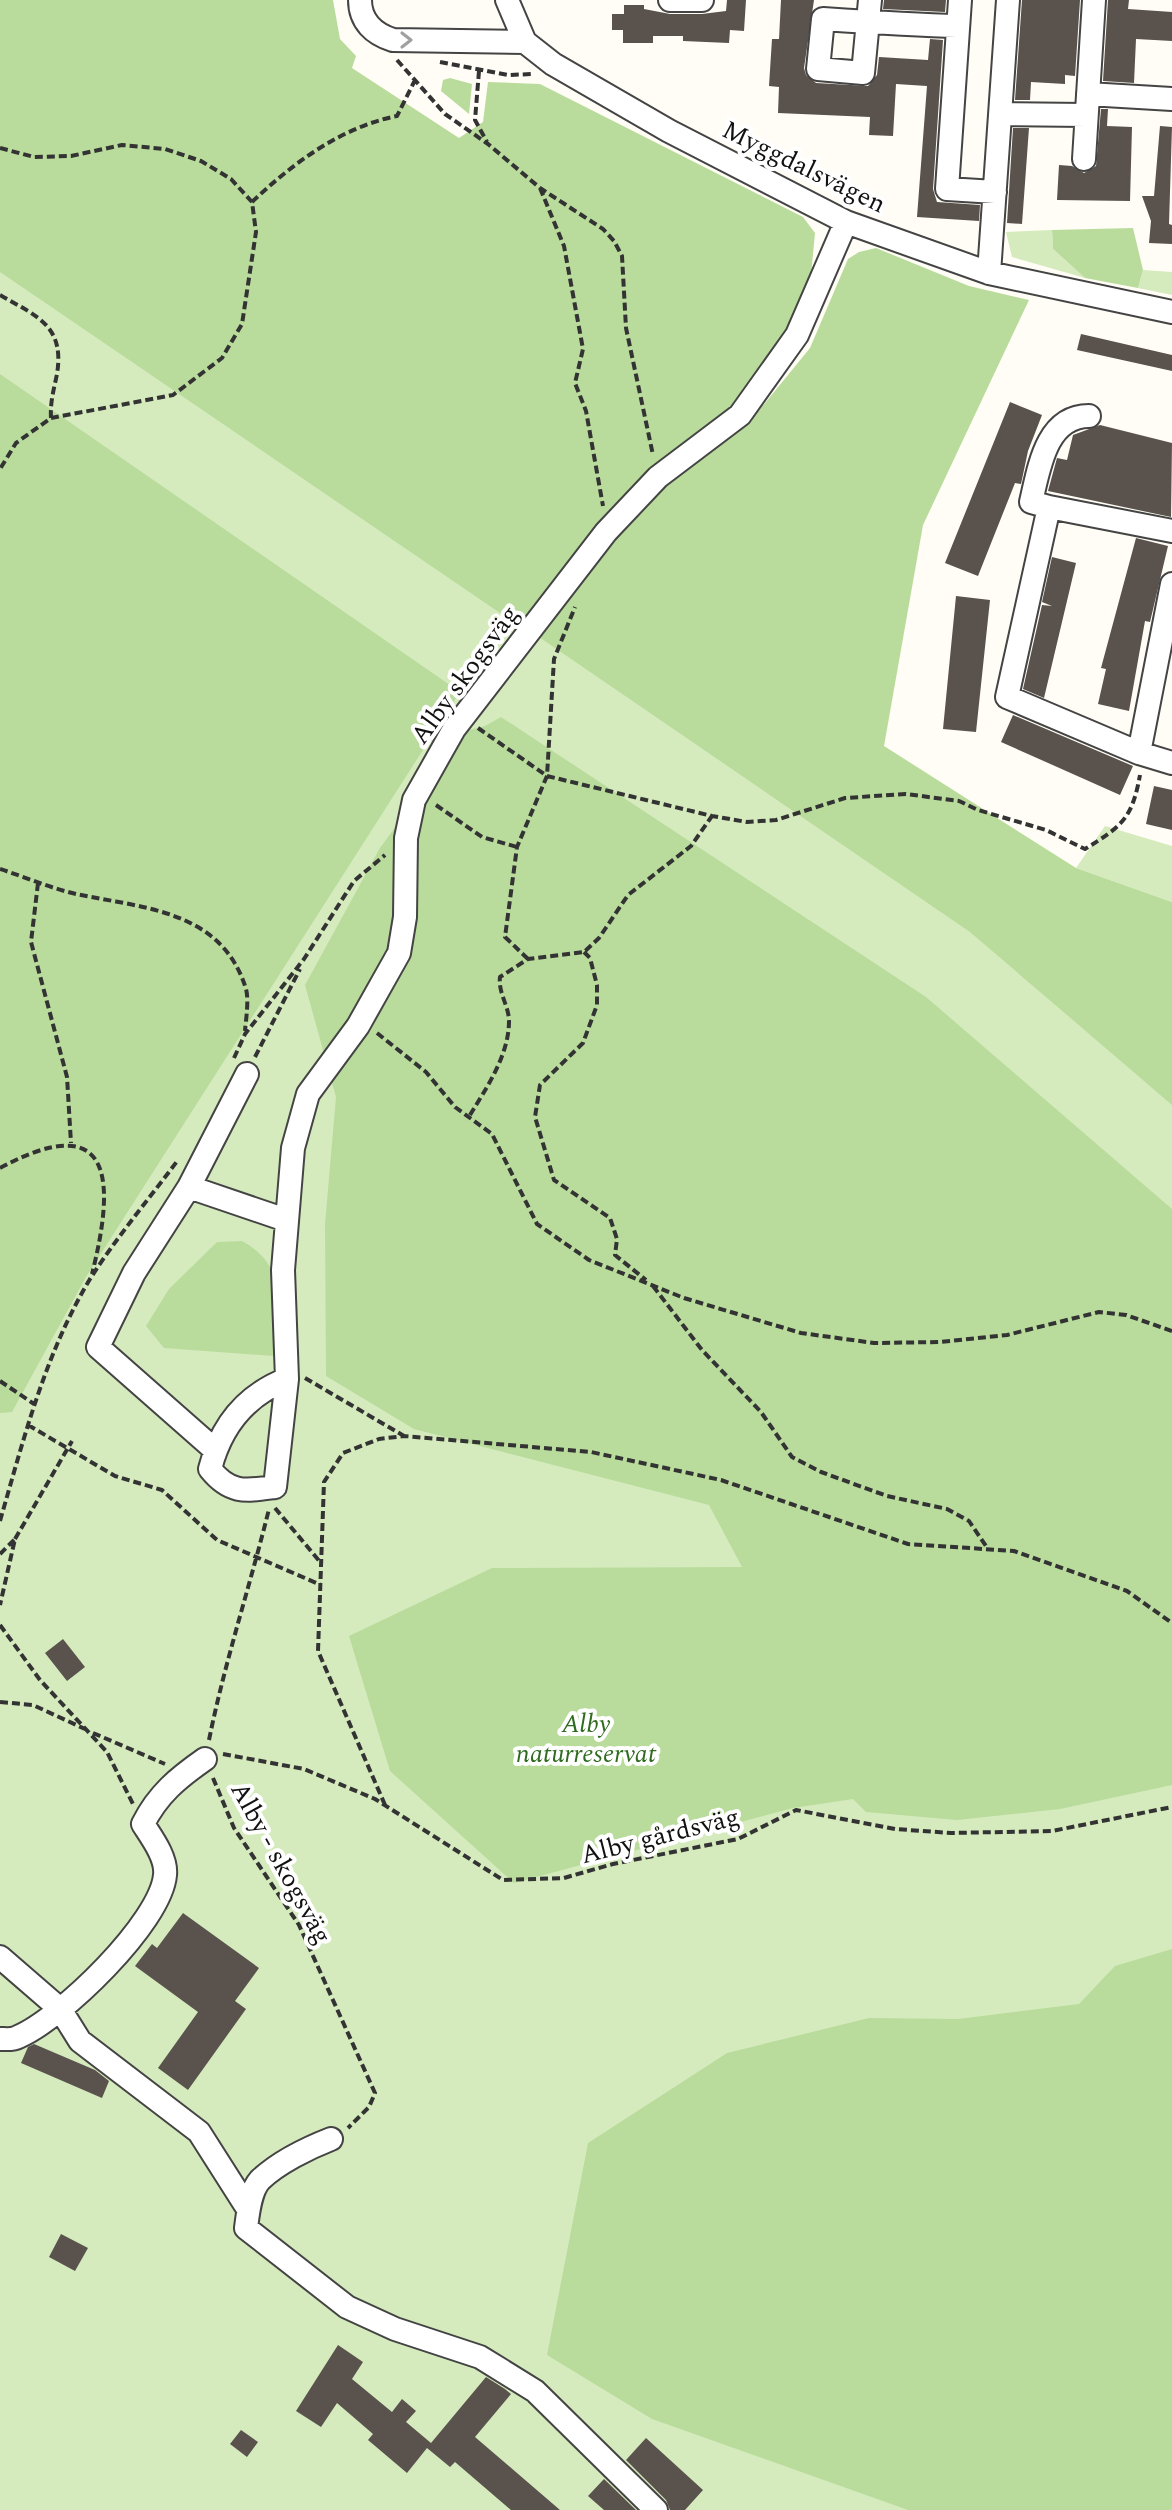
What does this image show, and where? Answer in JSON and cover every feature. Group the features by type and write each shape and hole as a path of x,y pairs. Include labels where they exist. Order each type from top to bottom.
{"street":[{"path":"360,0 360,9 367,25 379,36 393,40 525,42"},
{"name":"Myggdalsvägen","path":"507,0 525,42 553,64 669,131 846,222 989,273 1172,312"},
{"path":"670,0 702,0"},
{"path":"960,0 947,189 995,192"},
{"path":"989,273 1008,0"},
{"path":"1084,159 1094,0"},
{"path":"869,11 958,26"},
{"path":"1001,114 1087,104 1172,99"},
{"name":"Alby skogsväg","path":"215,1450 210,1469 221,1484 239,1492 275,1487 286,1372 283,1270 293,1148 308,1094 358,1026 399,953 405,917 406,838 418,793 463,717 606,532 658,477 740,415 797,335 846,222"},
{"path":"1089,416 1074,416 1054,431 1031,502 1172,531"},
{"path":"1049,507 1007,697 1139,753 1172,763"},
{"path":"1139,753 1172,584"},
{"path":"238,1072 189,1187 134,1273 98,1347 215,1450 242,1405 286,1372"},
{"path":"189,1187 286,1220"},
{"path":"0,2039 17,2038 60,2009 137,1930 159,1896 166,1874 163,1859 143,1824 154,1801 206,1761"},
{"path":"0,1957 60,2009 80,2041 199,2132 248,2209"},
{"path":"331,2139 312,2146 258,2181 248,2209 246,2228 347,2307 395,2329 480,2357 535,2391 656,2510"}],"path":[{"path":"393,55 445,114 488,144 540,188 603,229 622,256 626,328 658,477"},
{"path":"479,71 475,120 488,144"},
{"path":"252,202 286,170 311,155 375,121 397,116 415,80"},
{"path":"0,148 34,157 71,156 122,145 165,149 201,161 231,179 252,202 256,232 242,324 222,358 173,395 51,418 16,443 0,469"},
{"path":"540,188 564,246 583,349 575,383 586,411 606,532"},
{"path":"0,295 33,311 56,339 60,356 50,401 51,418"},
{"path":"528,959 505,937 517,847 547,776 554,659 562,634 580,600"},
{"path":"463,717 547,776 712,816 747,822 776,820 845,798 906,794 959,801 978,810 1046,830 1085,849 1128,817 1134,805 1142,766 1139,753"},
{"path":"418,793 482,837 517,847"},
{"path":"470,1115 490,1086 508,1041 509,1017 499,987 500,977 528,959 584,952 599,938 628,895 691,846 712,816"},
{"path":"238,1072 354,881 406,838"},
{"path":"0,869 38,882 170,914 205,929 220,942 246,990 245,1034 238,1072"},
{"path":"38,882 31,942 67,1077 71,1143"},
{"path":"584,952 590,958 597,985 597,1005 583,1043 540,1085 535,1117 554,1180 610,1218 617,1239 615,1255 652,1285 702,1350 761,1412 792,1457 821,1472 887,1496 947,1509 969,1521 988,1549"},
{"path":"245,1034 304,959"},
{"path":"358,1026 386,1038 426,1072 455,1107 492,1134 537,1224 589,1260 652,1285 801,1333 874,1343 940,1342 1007,1335 1099,1312 1126,1315 1172,1331"},
{"path":"0,1168 35,1149 71,1143 92,1152 103,1171 104,1227 91,1278"},
{"path":"0,1521 34,1404 63,1331 91,1278 181,1156"},
{"path":"286,1372 404,1436"},
{"path":"0,1381 34,1404"},
{"path":"28,1425 115,1476 162,1490 217,1540 322,1585"},
{"path":"385,1805 318,1651 324,1482 343,1453 379,1439 404,1436 591,1452 721,1480 908,1544 1014,1551 1127,1591 1172,1623"},
{"path":"0,1554 15,1539 72,1441"},
{"name":"Alby - skogsväg","path":"322,1565 271,1503 224,1663 206,1761 234,1828 299,1925 375,2093 369,2107 353,2124 331,2139"},
{"path":"0,1605 15,1539"},
{"path":"0,1625 40,1680 107,1752 143,1824"},
{"name":"Alby gårdsväg","path":"0,1702 33,1705 88,1731 206,1761 304,1769 385,1805 503,1880 564,1878 613,1864 738,1839 796,1810 895,1829 951,1833 1052,1831 1172,1807"}],"green space":[{"path":"0,0 333,0 340,39 356,56 352,68 459,138 483,122 488,82 540,84 803,217 815,233 811,275 786,332 730,409 657,463 604,518 519,626 0,272"},
{"name":"Alby naturreservat","path":"0,41 591,615 1172,967 1172,2510 0,2510"},
{"path":"450,78 472,84 469,114 441,91 443,80"},
{"path":"1133,228 1143,270 1138,288 1085,278 1053,249 1052,230"},
{"path":"1052,230 1053,249 1085,278 1012,257 1006,232"},
{"path":"876,248 969,286 1029,300 923,525 884,746 1076,868 1172,902 1172,1105 970,932 539,637 622,526 651,493 747,425 810,348 848,259 859,252"},
{"path":"1143,270 1172,272 1172,295 1138,288"},
{"path":"0,374 460,692 86,1277 12,1412 0,1413"},
{"path":"501,717 926,997 1172,1209 1172,1785 1060,1809 957,1820 866,1812 853,1799 793,1808 514,1883 390,1771 349,1636 492,1568 742,1567 709,1505 414,1429 326,1376 325,1224 336,1097 305,985 380,848 465,731 485,726"},
{"path":"1105,826 1172,846 1172,902 1076,868"},
{"path":"242,1241 258,1252 274,1277 278,1306 274,1356 164,1348 146,1326 169,1289 217,1242"},
{"path":"1172,1949 1172,2510 908,2510 652,2419 547,2355 588,2143 727,2053 869,2018 958,2019 1079,2004 1115,1966"}],"building":[{"path":"727,0 746,0 744,31 730,30 729,43 683,41 683,36 653,36 653,43 623,43 623,30 612,30 612,14 624,14 624,5 644,5 644,9 670,14 702,14 726,11"},
{"path":"781,0 814,0 804,68 806,75 816,83 868,86 877,75 879,57 928,60 930,39 943,40 933,189 937,202 980,205 979,221 917,217 927,86 896,84 893,136 869,135 870,117 778,113 779,87 769,86 772,39 779,39"},
{"path":"884,0 946,0 945,12 883,9"},
{"path":"1022,0 1080,0 1075,76 1065,75 1065,84 1031,82 1030,100 1015,100"},
{"path":"1108,0 1129,0 1128,9 1172,12 1172,41 1136,39 1134,83 1103,81"},
{"path":"1101,109 1108,109 1107,126 1132,127 1130,201 1057,200 1059,165 1072,166 1084,173 1096,166"},
{"path":"1160,126 1172,127 1169,224 1172,225 1172,244 1149,243 1151,221 1142,196 1154,196"},
{"path":"1013,128 1029,128 1022,224 1007,223"},
{"path":"1081,334 1172,355 1172,371 1077,350"},
{"path":"1010,402 1042,415 1028,451 1021,484 1015,483 978,576 945,563"},
{"path":"1100,425 1172,443 1171,517 1048,491 1057,458 1067,460 1073,435"},
{"path":"1136,538 1168,546 1150,622 1145,621 1129,711 1098,704 1106,669 1101,668"},
{"path":"1052,557 1076,563 1044,698 1023,689 1042,605 1052,606 1042,602"},
{"path":"956,596 990,600 976,732 943,729"},
{"path":"1013,715 1133,766 1120,795 1001,742"},
{"path":"1154,786 1172,790 1172,830 1146,824"},
{"path":"63,1639 85,1667 67,1681 45,1653"},
{"path":"183,1913 259,1968 235,2001 246,2009 188,2090 158,2068 198,2012 135,1966 152,1944 157,1948"},
{"path":"34,2044 95,2070 109,2081 102,2098 21,2063 28,2047"},
{"path":"61,2234 88,2248 75,2271 49,2257"},
{"path":"338,2345 363,2362 352,2379 392,2412 402,2399 416,2411 406,2422 431,2443 486,2377 505,2389 511,2394 475,2437 560,2510 511,2510 455,2462 450,2467 427,2448 407,2473 368,2440 373,2434 337,2403 321,2427 296,2411"},
{"path":"241,2430 258,2442 247,2457 230,2444"},
{"path":"646,2438 703,2490 685,2510 670,2510 666,2500 626,2460"},
{"path":"604,2479 636,2510 604,2510 588,2496"}]}
